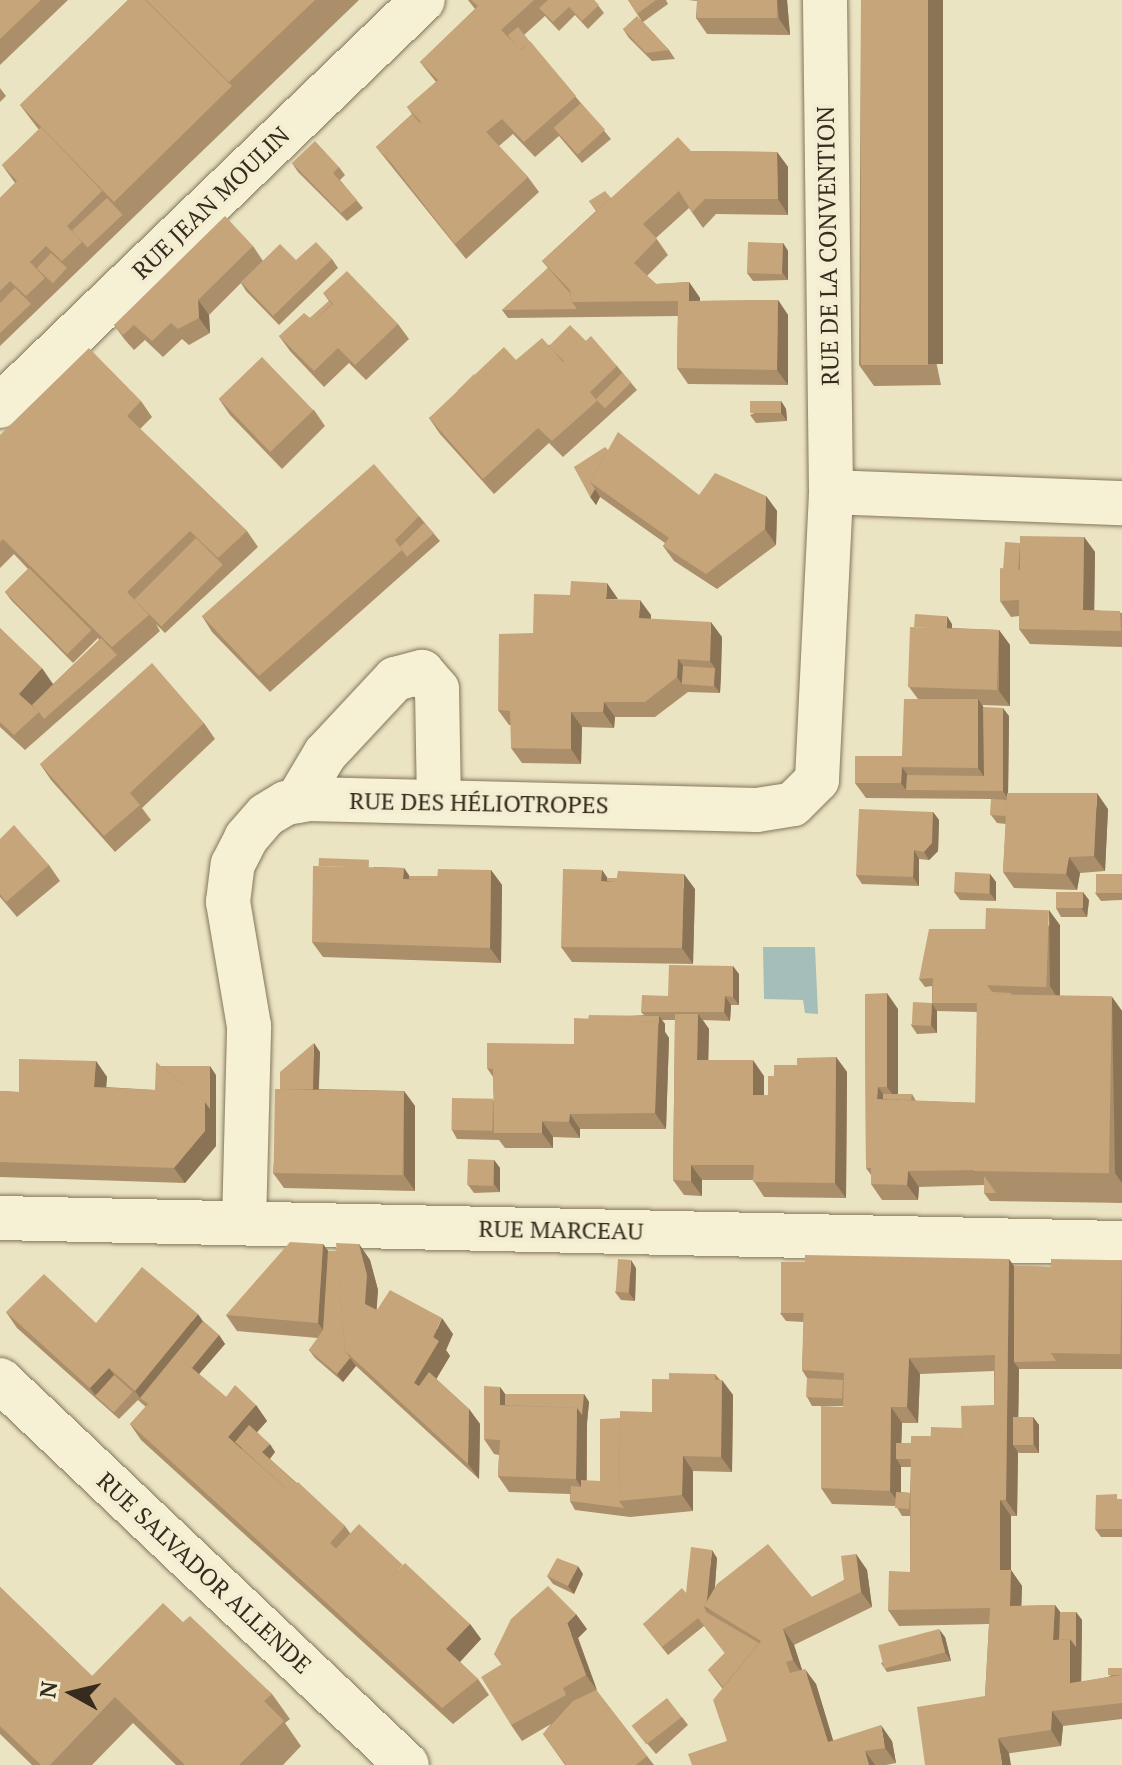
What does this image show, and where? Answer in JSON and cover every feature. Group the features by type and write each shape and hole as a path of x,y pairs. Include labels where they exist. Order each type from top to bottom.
{"street":[{"name":"RUE JEAN MOULIN","path":"0,406 423,0"},
{"name":"RUE DE LA CONVENTION","path":"825,0 831,492"},
{"path":"831,492 1122,503"},
{"name":"RUE DES HÉLIOTROPES","path":"244,1223 249,1026 228,902 233,864 246,838 266,815 297,801 757,810 793,804 817,780 831,492"},
{"path":"297,801 325,754 395,679 422,672 437,689 439,802"},
{"name":"RUE MARCEAU","path":"0,1218 1122,1243"},
{"name":"RUE SALVADOR ALLENDE","path":"0,1380 407,1765"}],"water":[{"path":"763,947 815,947 818,1014 805,1013 803,1000 764,999"}],"building":[{"path":"0,0 41,0 0,39"},
{"path":"128,0 145,0 232,86 114,202 20,105"},
{"path":"146,0 315,0 229,82"},
{"path":"471,0 534,0 501,30 521,50 530,41 576,96 524,142 502,119 486,132 528,177 455,244 385,155 421,122 407,107 438,80 420,62 478,6"},
{"path":"548,0 594,0 599,5 582,21 569,7 553,22 539,8"},
{"path":"628,0 656,0 637,14"},
{"path":"697,0 777,0 777,18 697,18"},
{"path":"861,0 928,0 928,365 861,365"},
{"path":"637,16 669,50 646,53 623,29"},
{"path":"518,27 530,42 520,50 508,35"},
{"path":"581,103 605,130 578,155 554,128"},
{"path":"412,114 420,123 385,155 390,162 376,147"},
{"path":"41,127 102,191 67,226 82,242 62,261 46,246 30,262 45,278 26,296 10,281 0,291 0,198 17,181 2,165"},
{"path":"678,137 691,151 777,152 778,199 705,199 692,212 679,191 643,224 657,239 634,263 656,284 689,282 689,301 778,300 777,370 677,368 678,301 572,302 570,290 542,261"},
{"path":"315,141 339,167 333,173 357,200 341,213 292,163"},
{"path":"605,191 611,198 597,211 589,201"},
{"path":"107,198 123,215 88,248 72,231"},
{"path":"225,216 253,246 198,300 199,318 178,329 171,323 152,341 134,325 123,335 114,325"},
{"path":"316,242 332,259 273,316 241,282 280,244 296,260"},
{"path":"748,242 783,243 782,274 747,273"},
{"path":"51,253 67,268 53,283 37,268"},
{"path":"548,268 570,293 577,309 502,310"},
{"path":"347,271 398,324 355,365 338,348 314,371 279,336 304,313 314,321 333,304 323,293"},
{"path":"15,288 31,304 0,333 0,303"},
{"path":"329,301 332,304 314,321 310,318"},
{"path":"570,325 586,341 565,362 549,346"},
{"path":"591,336 617,366 590,392 597,401 552,441 538,428 483,479 429,418 504,347 516,360 542,338 563,362"},
{"path":"89,348 141,401 127,416 247,531 218,558 190,531 127,592 149,615 112,647 3,539 0,542 0,435"},
{"path":"262,357 313,410 270,452 219,399"},
{"path":"622,373 631,382 605,408 596,399"},
{"path":"750,401 781,401 781,413 750,413"},
{"path":"618,432 699,495 715,473 766,496 765,529 706,574 663,546 669,538 590,482"},
{"path":"605,447 608,450 590,482 595,489 590,497 574,467"},
{"path":"374,464 419,516 395,540 402,550 259,676 202,616"},
{"path":"424,523 434,533 407,557 400,547"},
{"path":"1020,536 1084,537 1083,610 1120,611 1121,631 1019,629 1019,600 1000,601 1000,568 1020,570"},
{"path":"196,538 223,565 161,626 134,600"},
{"path":"1005,542 1020,543 1018,570 1003,569"},
{"path":"29,568 91,630 67,654 5,592"},
{"path":"571,581 607,583 606,599 640,600 639,618 711,622 710,661 678,659 677,677 645,702 604,702 603,712 571,712 571,749 511,748 510,711 498,710 499,634 533,633 534,594 570,595"},
{"path":"915,614 947,616 946,629 914,627"},
{"path":"910,627 999,630 997,690 908,687"},
{"path":"0,628 42,668 19,694 39,712 14,735 0,722"},
{"path":"101,638 117,655 44,719 32,705"},
{"path":"152,663 204,723 130,793 140,805 104,836 40,764"},
{"path":"683,666 715,668 714,686 682,684"},
{"path":"904,699 978,699 978,768 902,767 901,783 855,783 855,756 902,756"},
{"path":"983,707 1003,708 1003,791 906,790 907,775 984,776"},
{"path":"1007,793 1097,793 1094,856 1069,857 1066,874 1003,872"},
{"path":"991,799 1007,800 1006,816 990,815"},
{"path":"859,809 933,812 932,843 924,852 914,850 913,877 856,875"},
{"path":"14,825 49,865 6,902 0,894 0,839"},
{"path":"319,858 369,860 369,868 319,866"},
{"path":"313,866 404,868 403,879 437,880 438,869 491,870 490,948 312,942"},
{"path":"563,869 602,870 601,881 616,882 618,871 684,874 682,948 561,947"},
{"path":"955,872 990,874 989,894 954,892"},
{"path":"1096,874 1122,874 1122,893 1096,893"},
{"path":"409,876 437,876 437,880 409,879"},
{"path":"1056,892 1083,892 1083,908 1056,908"},
{"path":"986,908 1049,910 1046,987 983,985"},
{"path":"929,929 986,929 987,985 992,992 1011,995 977,994 977,1003 932,1003 933,978 919,979"},
{"path":"669,965 733,966 733,997 725,996 724,1012 641,1012 642,995 668,996"},
{"path":"887,993 887,1087 878,1087 877,1099 980,1103 981,1170 908,1171 907,1185 871,1184 871,1168 866,1168 865,994"},
{"path":"977,994 1112,996 1109,1173 974,1171"},
{"path":"913,1002 932,1003 931,1026 912,1025"},
{"path":"675,1014 698,1014 697,1060 753,1060 753,1095 768,1095 768,1076 797,1076 797,1058 836,1057 835,1183 753,1182 754,1165 691,1165 691,1181 673,1180"},
{"path":"589,1015 659,1016 659,1024 588,1019"},
{"path":"574,1018 658,1022 655,1113 570,1114 569,1122 542,1121 542,1133 494,1133 493,1069 487,1068 487,1043 574,1044"},
{"path":"314,1043 313,1089 280,1089 280,1072"},
{"path":"19,1059 96,1061 94,1087 155,1090 156,1062 205,1102 205,1131 174,1168 0,1162 0,1091 19,1092"},
{"path":"774,1065 797,1065 797,1076 774,1076"},
{"path":"161,1066 210,1066 210,1109 205,1102"},
{"path":"275,1089 404,1091 403,1175 274,1173"},
{"path":"883,1094 912,1094 911,1100 883,1099"},
{"path":"452,1098 493,1099 492,1131 451,1130"},
{"path":"468,1159 494,1160 493,1186 467,1185"},
{"path":"985,1177 996,1193 984,1193"},
{"path":"290,1242 323,1244 318,1323 226,1315"},
{"path":"336,1243 359,1244 367,1275 365,1304 377,1310 390,1290 442,1318 433,1337 439,1341 414,1383 419,1386 429,1372 469,1409 468,1464 345,1351"},
{"path":"328,1251 337,1251 345,1351 350,1358 337,1374 309,1350 323,1330"},
{"path":"805,1255 1009,1259 1006,1500 1000,1500 1000,1570 1011,1570 1010,1606 1055,1605 1053,1640 1070,1639 1070,1683 1122,1675 1122,1703 1052,1711 1051,1730 998,1738 1002,1765 925,1765 917,1707 985,1696 990,1608 888,1610 889,1571 910,1572 911,1436 962,1436 961,1406 994,1405 995,1355 909,1358 907,1407 891,1407 890,1491 821,1488 821,1406 843,1407 844,1373 802,1370"},
{"path":"618,1259 631,1260 629,1293 616,1292"},
{"path":"1051,1259 1122,1260 1120,1354 1049,1353"},
{"path":"781,1262 805,1262 805,1313 781,1313"},
{"path":"1014,1266 1051,1267 1051,1353 1056,1361 1014,1362"},
{"path":"142,1267 198,1314 135,1391 109,1368 90,1388 6,1312 44,1274 96,1323"},
{"path":"203,1321 219,1335 192,1368 185,1362 148,1404 140,1398"},
{"path":"185,1362 226,1397 235,1385 256,1405 228,1437 290,1492 298,1482 345,1526 330,1543 380,1589 405,1563 470,1624 446,1649 478,1679 442,1708 130,1424"},
{"path":"669,1373 715,1374 715,1380 669,1380"},
{"path":"114,1375 133,1392 114,1413 95,1396"},
{"path":"807,1378 843,1380 842,1399 806,1397"},
{"path":"652,1379 722,1380 721,1457 683,1456 682,1495 619,1501 620,1411 652,1412"},
{"path":"484,1386 500,1387 500,1405 577,1408 576,1479 498,1476 500,1440 484,1439"},
{"path":"505,1394 584,1394 582,1415 577,1408 505,1405"},
{"path":"1013,1417 1033,1417 1033,1445 1013,1445"},
{"path":"620,1418 619,1501 624,1508 570,1501 571,1486 581,1487 581,1480 600,1481 600,1419"},
{"path":"249,1425 270,1444 262,1452 297,1484 290,1492 235,1442"},
{"path":"931,1427 962,1428 962,1437 931,1436"},
{"path":"896,1443 911,1443 911,1459 896,1459"},
{"path":"896,1492 910,1493 909,1509 895,1508"},
{"path":"1117,1494 1117,1499 1122,1499 1122,1529 1095,1529 1096,1495"},
{"path":"359,1524 403,1565 380,1590 336,1549"},
{"path":"768,1544 812,1597 844,1580 841,1556 856,1554 861,1592 783,1629 793,1660 786,1662 790,1673 805,1669 828,1742 881,1725 885,1748 865,1751 869,1765 692,1765 688,1754 727,1741 713,1700 761,1641 704,1606 717,1584"},
{"path":"691,1547 712,1550 704,1606 706,1612 759,1643 723,1687 708,1670 725,1653 698,1618 662,1647 643,1624 682,1588 686,1593"},
{"path":"557,1558 578,1566 568,1586 547,1576"},
{"path":"548,1586 576,1614 567,1623 586,1675 563,1688 566,1695 511,1725 481,1677 502,1664 494,1654 511,1619"},
{"path":"0,1587 92,1676 163,1603 183,1622 190,1616 272,1694 264,1701 284,1721 239,1765 185,1765 115,1697 50,1765 41,1765 0,1726"},
{"path":"1060,1612 1076,1612 1076,1647 1070,1639 1059,1640"},
{"path":"939,1629 945,1652 884,1668 878,1645"},
{"path":"1108,1668 1122,1668 1122,1675 1108,1675"},
{"path":"596,1690 647,1756 636,1765 566,1765 543,1734 573,1701"},
{"path":"667,1698 682,1717 646,1745 632,1726"}]}
